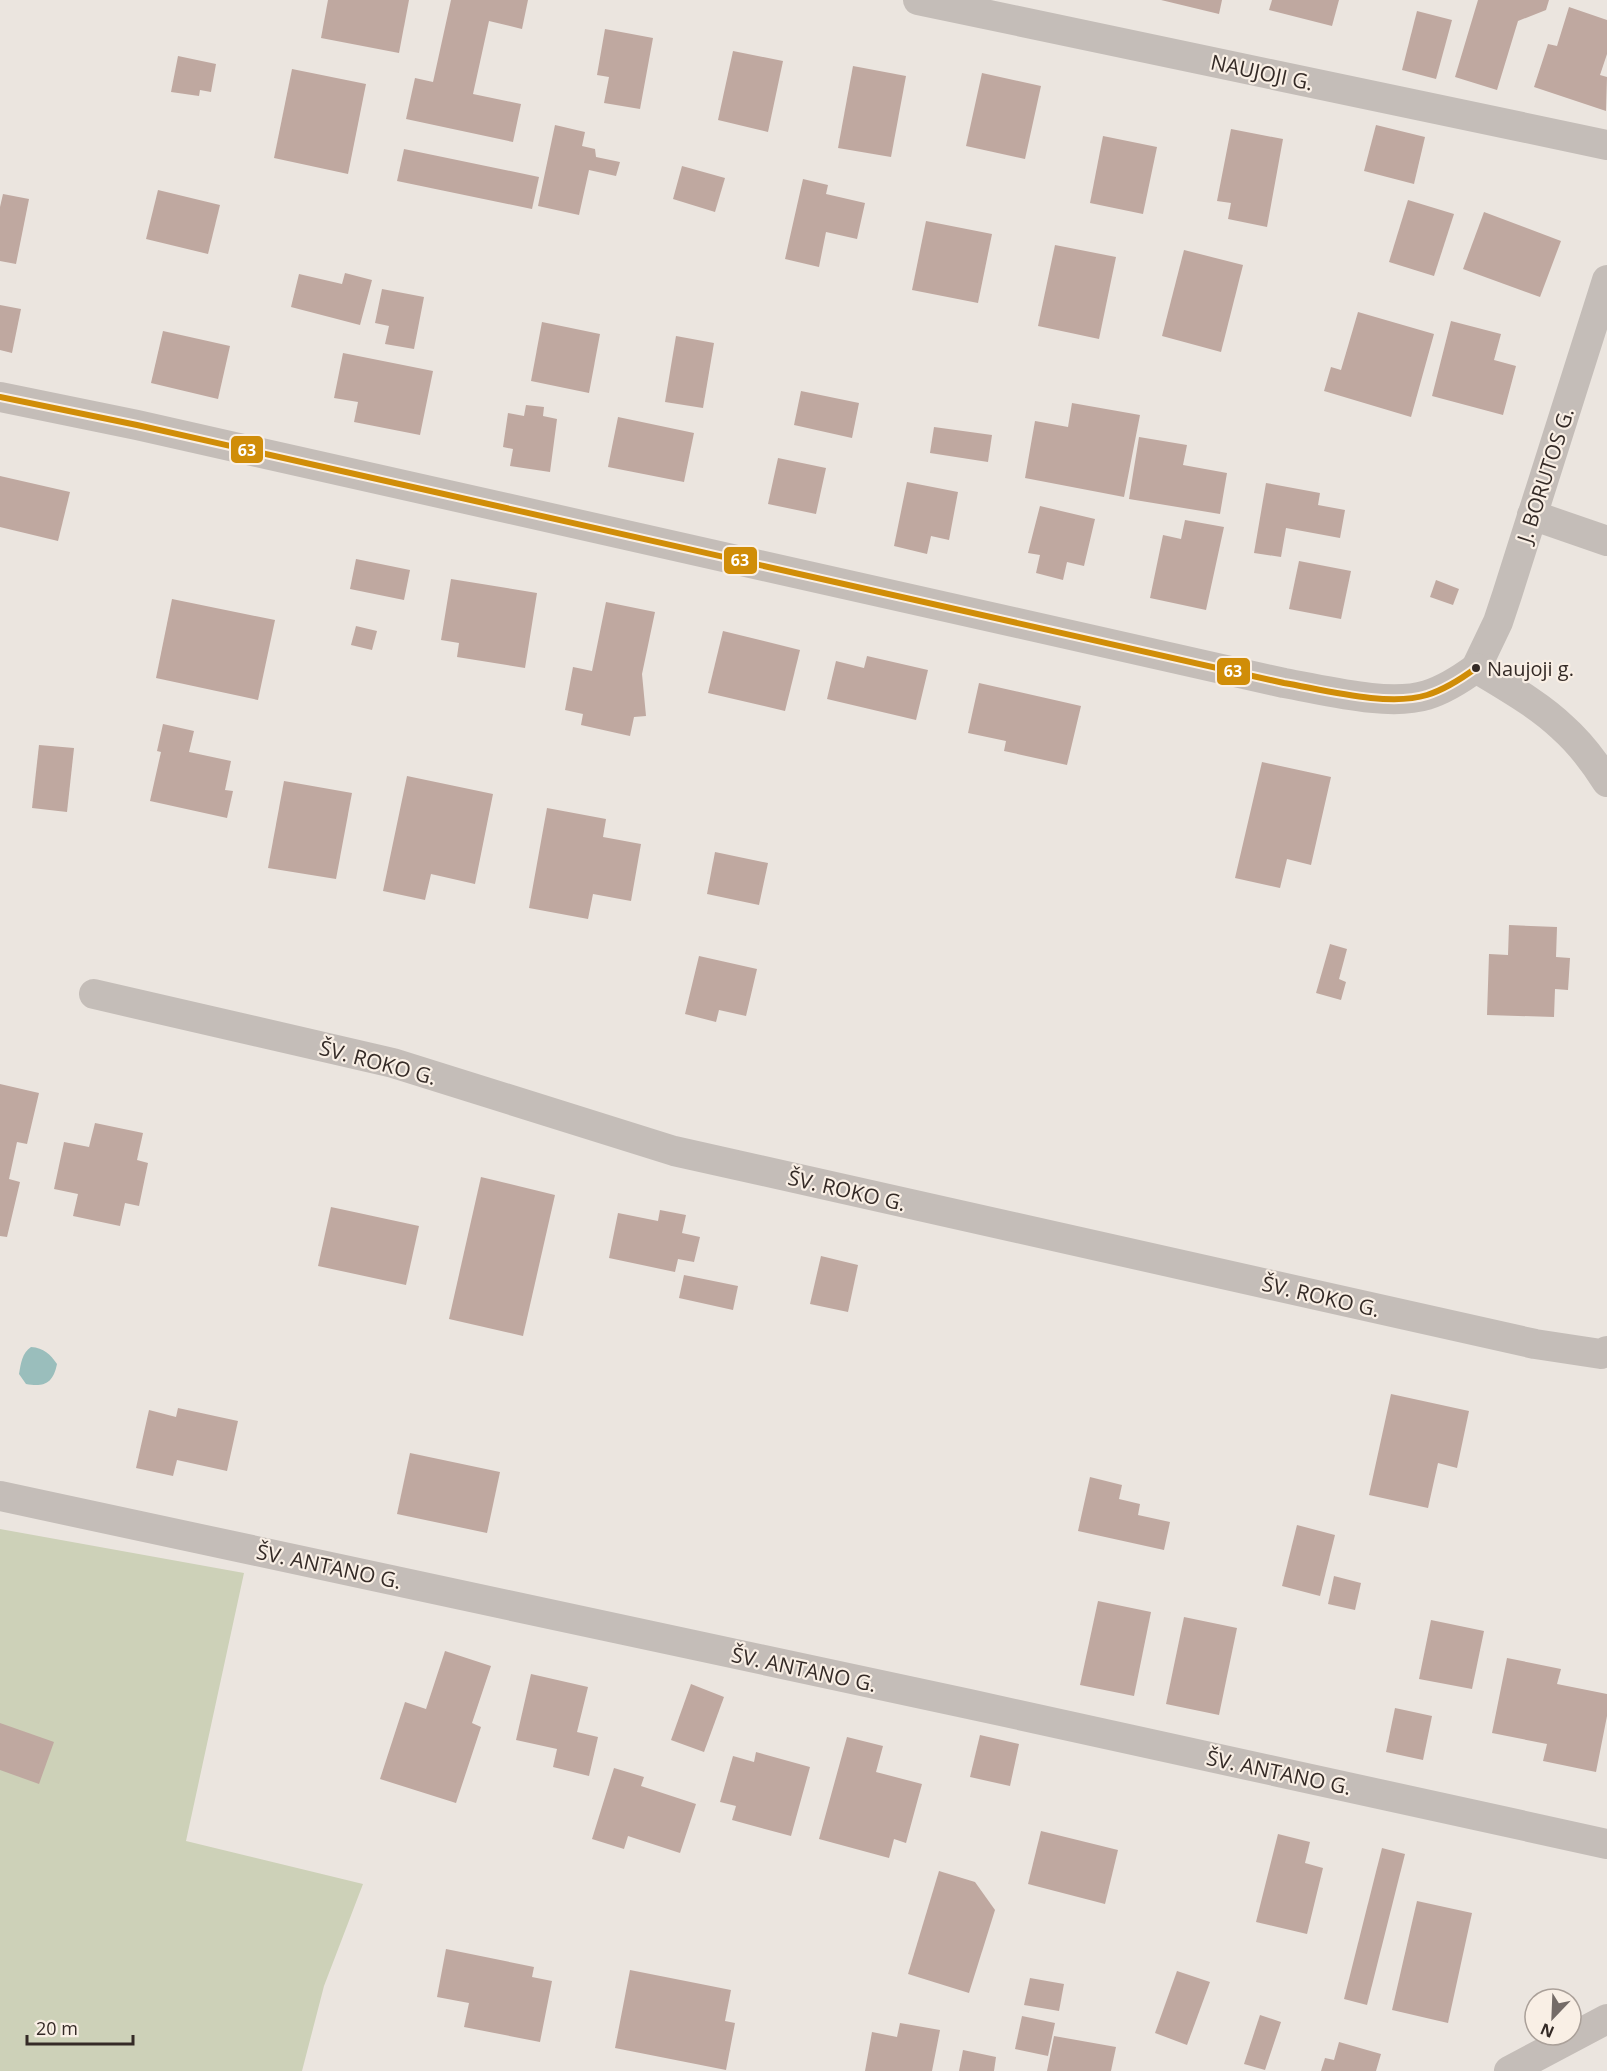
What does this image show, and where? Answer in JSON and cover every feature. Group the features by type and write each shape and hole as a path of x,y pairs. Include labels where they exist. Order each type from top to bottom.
{"street":[{"name":"NAUJOJI G.","path":"918,0 1607,145"},
{"name":"J. BORUTOS G.","path":"1476,668 1498,622 1607,280"},
{"path":"0,397 148,428 1284,683 1384,699 1425,696 1453,685 1476,668 1563,727 1607,782"},
{"path":"1532,515 1607,541"},
{"name":"ŠV. ROKO G.","path":"94,994 393,1063 674,1151 1535,1344 1601,1354 1607,1351"},
{"name":"ŠV. ANTANO G.","path":"0,1496 1607,1844"},
{"path":"1509,2071 1607,2019"}],"green space":[{"path":"0,1529 244,1573 186,1841 363,1884 324,1986 302,2071 0,2071"}],"water":[{"path":"31,1347 46,1352 57,1364 53,1376 47,1383 26,1384 19,1374 24,1355"}],"building":[{"path":"328,0 409,0 399,53 321,38"},
{"path":"451,0 528,0 522,29 489,21 473,94 521,104 513,142 406,119 415,78 433,82"},
{"path":"1161,0 1222,0 1219,14"},
{"path":"1272,0 1339,0 1332,26 1269,10"},
{"path":"1478,0 1549,0 1546,10 1518,21 1497,90 1455,77"},
{"path":"1569,7 1607,20 1607,54 1600,75 1607,77 1606,111 1534,87 1548,44 1557,46"},
{"path":"1417,11 1452,20 1436,79 1402,70"},
{"path":"605,29 653,38 640,109 604,103 609,77 597,75"},
{"path":"733,51 783,61 768,132 718,120"},
{"path":"178,56 216,64 211,92 200,90 199,96 171,92"},
{"path":"853,66 906,76 891,157 838,148"},
{"path":"292,69 366,84 348,174 274,158"},
{"path":"982,73 1041,86 1025,159 966,146"},
{"path":"555,125 585,132 582,146 595,149 596,157 620,162 616,176 589,170 579,215 538,206"},
{"path":"1376,125 1425,137 1414,184 1364,171"},
{"path":"1231,129 1283,139 1267,227 1228,219 1231,203 1217,201"},
{"path":"1103,136 1157,147 1143,214 1090,203"},
{"path":"404,149 539,177 532,209 397,181"},
{"path":"682,166 725,178 715,212 673,199"},
{"path":"803,179 828,185 826,194 865,203 857,239 826,232 819,267 785,259"},
{"path":"158,190 220,205 208,254 146,239"},
{"path":"3,194 29,199 16,264 0,261 0,207"},
{"path":"1408,200 1454,214 1434,276 1389,262"},
{"path":"1484,212 1561,241 1540,297 1463,269"},
{"path":"926,221 992,234 978,303 912,290"},
{"path":"1055,245 1116,257 1099,339 1038,326"},
{"path":"1184,250 1243,265 1221,352 1162,336"},
{"path":"345,273 372,280 360,325 291,307 299,274 342,284"},
{"path":"382,289 424,297 414,349 385,344 389,326 375,323"},
{"path":"0,305 21,309 12,353 0,350"},
{"path":"1358,312 1434,334 1411,417 1324,391 1331,367 1341,370"},
{"path":"1451,321 1501,334 1494,360 1516,366 1503,415 1432,396"},
{"path":"542,322 600,334 589,393 531,381"},
{"path":"163,331 230,346 218,399 151,383"},
{"path":"676,336 714,343 703,408 665,402"},
{"path":"343,353 433,371 420,435 354,422 358,402 334,398"},
{"path":"801,391 859,403 852,438 794,425"},
{"path":"1072,403 1140,415 1124,497 1025,478 1035,421 1068,427"},
{"path":"526,405 544,407 543,416 557,419 550,472 510,466 513,449 503,447 508,413 524,416"},
{"path":"618,417 694,433 684,482 608,467"},
{"path":"934,427 992,435 988,462 930,453"},
{"path":"1139,437 1187,445 1183,465 1227,473 1220,514 1129,499"},
{"path":"778,458 826,468 816,514 768,504"},
{"path":"0,476 70,492 58,541 0,527"},
{"path":"907,482 958,492 949,540 931,536 927,554 894,546"},
{"path":"1266,483 1320,493 1318,505 1345,510 1340,538 1286,528 1281,557 1254,553"},
{"path":"1040,506 1095,519 1084,566 1067,562 1063,580 1036,573 1040,555 1028,553"},
{"path":"1185,520 1224,527 1206,610 1150,598 1163,535 1181,539"},
{"path":"356,559 410,570 404,600 350,589"},
{"path":"1299,561 1351,571 1341,619 1289,609"},
{"path":"451,579 537,593 525,668 457,657 459,643 441,640"},
{"path":"1436,580 1459,589 1453,605 1430,597"},
{"path":"172,599 275,620 258,700 156,678"},
{"path":"606,602 655,612 642,674 646,716 634,717 630,736 581,725 583,714 565,710 573,667 592,671"},
{"path":"356,626 377,631 372,650 351,645"},
{"path":"723,631 800,650 785,711 708,693"},
{"path":"867,656 928,670 916,720 827,699 836,661 864,668"},
{"path":"979,683 1081,706 1067,765 1004,751 1006,741 968,733"},
{"path":"163,724 194,731 189,752 231,761 225,790 233,791 227,818 150,801 161,752 157,751"},
{"path":"39,745 74,748 67,812 32,808"},
{"path":"1262,762 1331,777 1311,865 1287,859 1280,888 1235,878"},
{"path":"407,776 493,794 475,884 431,874 425,900 383,891"},
{"path":"284,781 352,793 336,879 268,868"},
{"path":"547,808 606,819 603,837 641,844 631,901 593,894 588,919 529,908"},
{"path":"715,852 768,863 759,905 707,894"},
{"path":"1509,925 1557,927 1556,957 1570,958 1568,990 1555,989 1554,1017 1487,1015 1489,954 1508,955"},
{"path":"1330,944 1347,949 1339,979 1346,982 1341,1000 1316,993"},
{"path":"699,956 757,969 746,1016 719,1010 716,1022 685,1014"},
{"path":"0,1084 39,1093 27,1144 17,1142 9,1179 20,1182 7,1237 0,1236"},
{"path":"95,1123 143,1133 137,1160 148,1163 139,1206 125,1203 120,1226 73,1216 78,1194 54,1189 64,1142 89,1147"},
{"path":"481,1177 555,1195 523,1336 449,1319"},
{"path":"331,1207 419,1226 406,1285 318,1266"},
{"path":"660,1210 686,1215 682,1233 700,1237 694,1262 678,1259 675,1272 609,1258 618,1213 658,1221"},
{"path":"821,1256 858,1265 848,1312 810,1304"},
{"path":"684,1275 738,1286 733,1310 679,1298"},
{"path":"1391,1394 1469,1411 1457,1468 1438,1463 1428,1508 1369,1495"},
{"path":"178,1408 238,1421 227,1471 177,1460 173,1476 136,1468 149,1410 176,1417"},
{"path":"410,1453 500,1472 487,1533 397,1514"},
{"path":"1090,1477 1122,1485 1119,1499 1140,1504 1138,1515 1170,1522 1164,1550 1078,1531"},
{"path":"1297,1525 1335,1535 1320,1596 1282,1586"},
{"path":"1334,1576 1361,1583 1355,1610 1328,1604"},
{"path":"1098,1601 1151,1612 1134,1696 1080,1685"},
{"path":"1184,1617 1237,1628 1219,1715 1166,1704"},
{"path":"1431,1620 1484,1631 1472,1689 1419,1679"},
{"path":"445,1651 491,1666 472,1723 481,1727 456,1803 380,1779 405,1702 426,1709"},
{"path":"1507,1658 1561,1669 1557,1684 1607,1694 1607,1716 1596,1772 1543,1761 1547,1744 1492,1733"},
{"path":"531,1674 588,1687 577,1732 598,1737 589,1776 553,1767 557,1749 516,1740"},
{"path":"691,1684 724,1697 704,1752 671,1740"},
{"path":"1395,1708 1432,1716 1423,1760 1386,1752"},
{"path":"0,1723 54,1742 39,1784 0,1770"},
{"path":"980,1735 1019,1744 1010,1786 970,1777"},
{"path":"847,1737 883,1746 876,1772 922,1784 906,1843 894,1839 889,1858 819,1839"},
{"path":"756,1752 810,1767 791,1836 732,1820 736,1806 720,1802 733,1756 754,1762"},
{"path":"614,1768 644,1777 641,1786 696,1804 680,1853 628,1836 624,1849 592,1839"},
{"path":"1041,1831 1118,1850 1105,1904 1028,1884"},
{"path":"1278,1834 1310,1842 1305,1863 1323,1868 1307,1934 1256,1922"},
{"path":"1382,1848 1405,1854 1367,2005 1344,1999"},
{"path":"939,1871 975,1882 995,1910 969,1993 908,1974"},
{"path":"1417,1901 1472,1913 1448,2023 1392,2010"},
{"path":"446,1949 534,1967 532,1977 552,1981 540,2042 464,2027 469,2003 437,1997"},
{"path":"630,1970 731,1990 725,2021 735,2023 726,2070 615,2048"},
{"path":"1177,1971 1210,1982 1187,2045 1155,2033"},
{"path":"1030,1978 1064,1984 1059,2011 1024,2005"},
{"path":"1260,2015 1281,2022 1265,2070 1244,2064"},
{"path":"1022,2016 1055,2023 1048,2056 1015,2049"},
{"path":"900,2023 940,2030 932,2071 865,2071 872,2032 897,2037"},
{"path":"1054,2036 1116,2047 1111,2071 1047,2071"},
{"path":"1339,2042 1381,2054 1376,2071 1321,2071 1325,2058 1334,2060"},
{"path":"963,2050 996,2057 994,2071 959,2071"}],"transit line":[{"name":"63","path":"0,397 137,425 1337,693 1375,698 1411,698 1441,690 1476,668"}],"place":[{"name":"Naujoji g.","path":"1476,668"}]}
